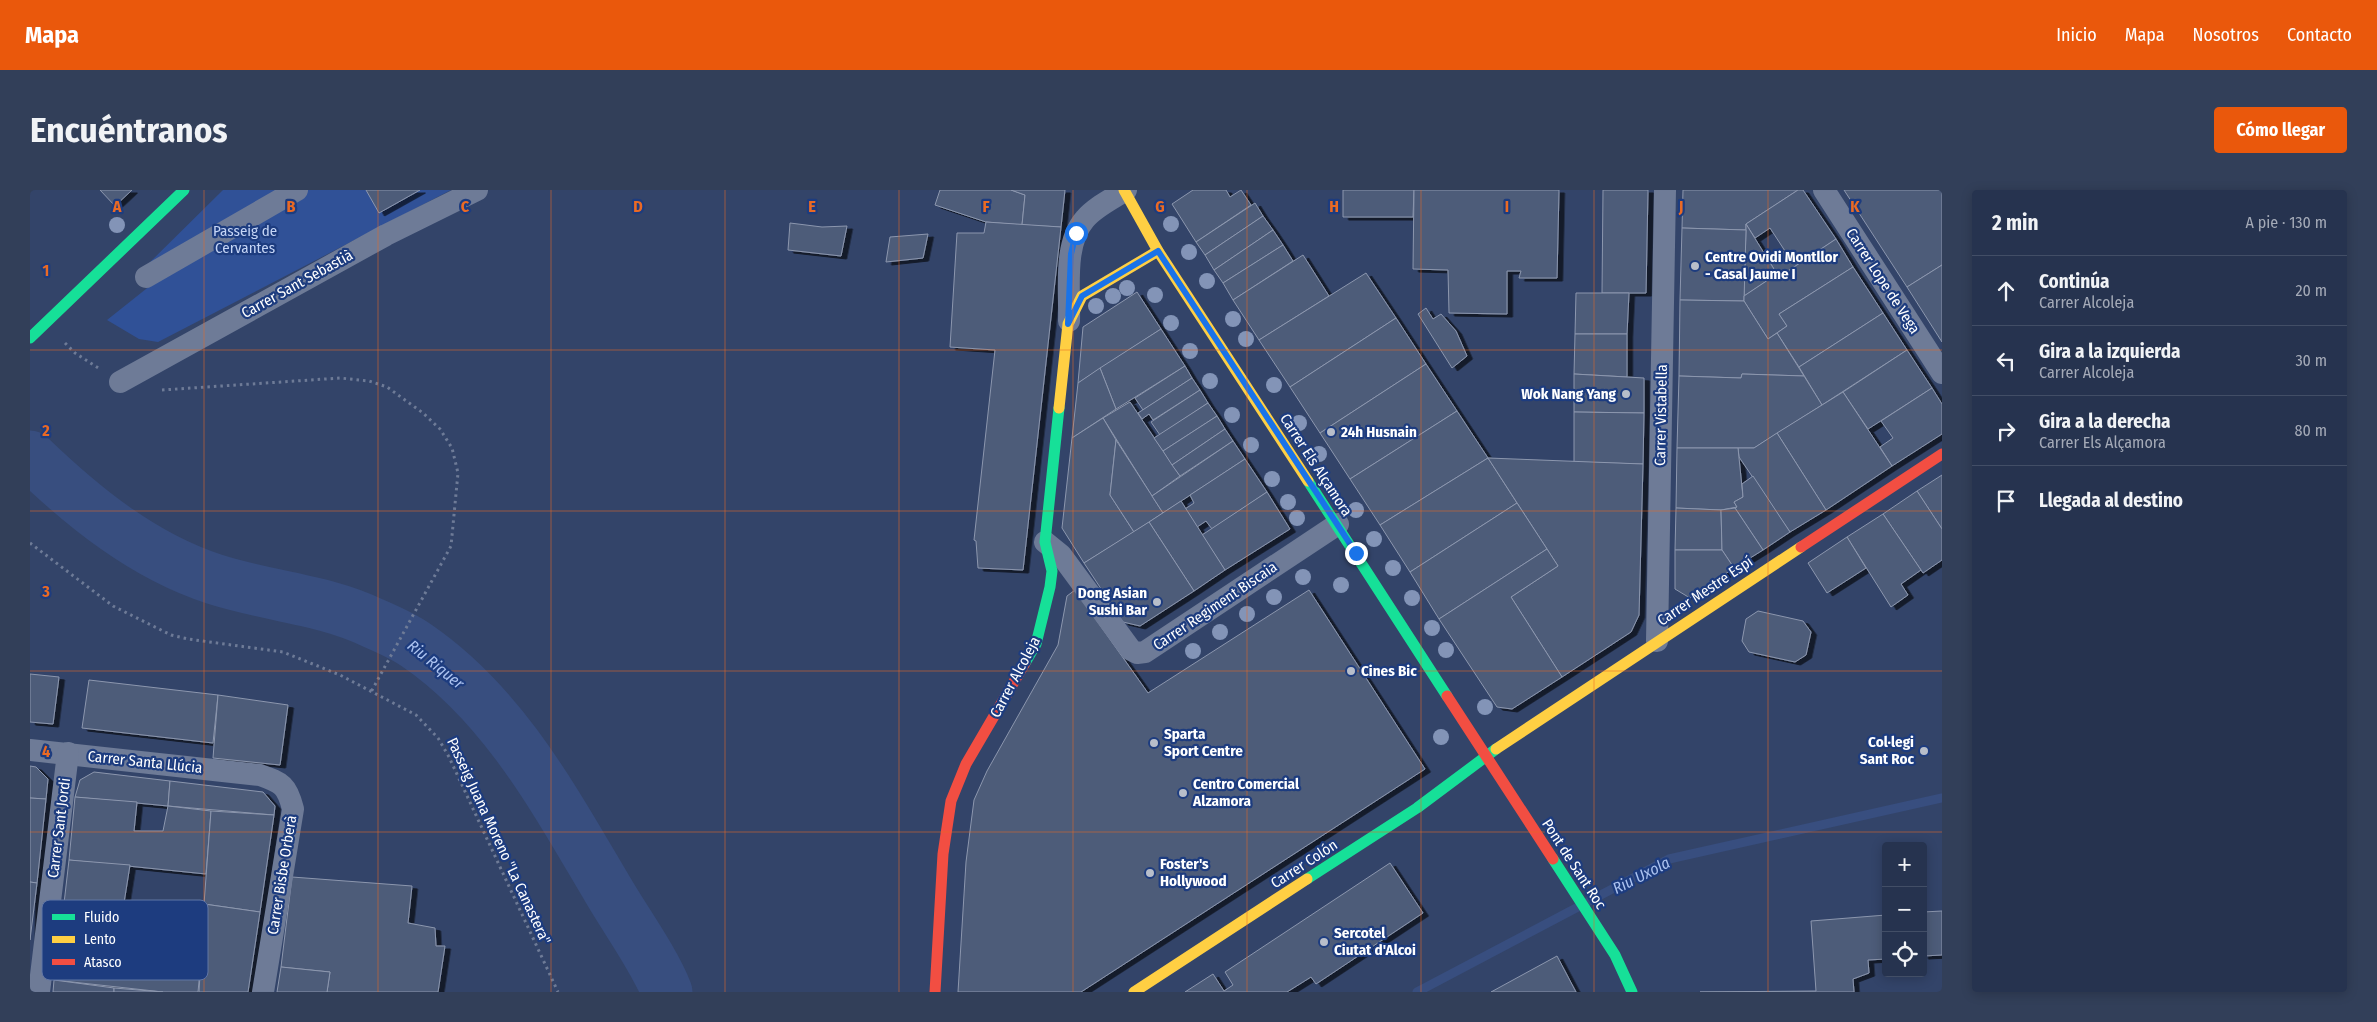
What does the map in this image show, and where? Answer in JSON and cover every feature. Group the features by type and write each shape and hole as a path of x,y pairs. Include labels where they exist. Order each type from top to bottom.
{"street":[{"path":"30,338 184,190"},
{"path":"146,277 297,190"},
{"name":"Carrer Sant Sebastià","path":"120,382 386,235 477,190"},
{"name":"Carrer Els Alçamora","path":"1125,190 1158,251 1338,524 1486,755"},
{"name":"Carrer Alcoleja","path":"935,992 947,824 951,801 966,764 1036,644 1050,587 1052,571 1045,542 1068,324 1071,254 1076,233 1085,219 1125,190"},
{"name":"Carrer Vistabella","path":"1658,641 1665,190"},
{"name":"Carrer Lope de Vega","path":"1824,190 1942,373"},
{"name":"Carrer Alcoleja","path":"1068,324 1082,296 1158,251"},
{"name":"Carrer Mestre Espí","path":"1486,755 1942,454"},
{"name":"Carrer Regiment Biscaia","path":"1045,542 1062,555 1131,650 1137,653 1145,652 1338,524"},
{"name":"Carrer Santa Llúcia","path":"30,750 260,774"},
{"name":"Carrer Sant Jordi","path":"50,900 68,753"},
{"name":"Carrer Colón","path":"1134,992 1417,808 1486,755"},
{"name":"Pont de Sant Roc","path":"1486,755 1607,942 1632,992"},
{"name":"Carrer Bisbe Orberà","path":"260,774 279,782 289,792 293,809 263,992"},
{"name":"Carrer Sant Jordi","path":"39,992 42,967"}],"path":[{"path":"75,353 134,392 340,378 368,381 388,387 434,424 452,448 458,473 450,546 372,692"},
{"name":"Passeig Juana Moreno \"La Canastera\"","path":"30,544 113,606 171,635 283,652 340,675 416,715 438,738 449,757 558,992"}],"green space":[{"name":"Passeig de Cervantes","path":"223,190 451,190 158,342 139,339 107,320 151,285 142,270"}],"building":[{"path":"100,190 132,190 115,206"},
{"path":"366,190 420,190 379,213"},
{"path":"940,190 1011,190 1025,195 1022,225 986,222 935,205"},
{"path":"1011,190 1065,190 1061,227 1022,225 1025,195"},
{"path":"1193,190 1226,190 1230,197 1241,190 1251,205 1196,242 1172,204"},
{"path":"1343,190 1414,190 1413,217 1343,217"},
{"path":"1414,190 1559,190 1557,278 1519,278 1521,271 1507,271 1507,314 1449,313 1448,270 1413,269"},
{"path":"1603,190 1648,190 1646,293 1602,293"},
{"path":"1683,190 1798,190 1746,224 1746,230 1682,228"},
{"path":"1798,190 1803,190 1836,239 1779,277 1769,261 1785,251 1770,228 1755,238 1746,224"},
{"path":"1844,190 1942,190 1942,265 1907,287"},
{"path":"1255,203 1263,216 1205,255 1196,242"},
{"path":"1263,216 1273,230 1214,270 1205,255"},
{"path":"986,222 1061,227 1023,570 978,568 976,541 974,540 995,350 950,347 957,233 984,233"},
{"path":"790,223 822,227 847,226 841,256 788,250"},
{"path":"1746,224 1777,274 1744,296 1746,230"},
{"path":"1682,228 1746,230 1744,301 1680,300"},
{"path":"1273,230 1283,245 1223,283 1214,270"},
{"path":"928,234 923,258 886,262 890,237"},
{"path":"1836,239 1853,267 1779,314 1787,326 1768,339 1744,301 1744,296 1777,274 1779,277"},
{"path":"1283,245 1293,261 1233,300 1223,283"},
{"path":"1303,255 1329,296 1259,340 1233,300"},
{"path":"1942,265 1942,342 1907,287"},
{"path":"1853,267 1883,313 1799,367 1777,333 1787,326 1779,314"},
{"path":"1366,273 1396,318 1290,387 1259,340"},
{"path":"1137,292 1161,329 1078,383 1083,327"},
{"path":"1576,293 1629,293 1627,334 1575,334"},
{"path":"1680,300 1744,301 1768,339 1777,333 1804,376 1742,374 1741,378 1679,376"},
{"path":"1426,308 1433,319 1441,314 1456,331 1467,356 1452,368 1418,314"},
{"path":"1883,313 1907,350 1822,405 1799,367"},
{"path":"1396,318 1426,364 1320,433 1290,387"},
{"path":"1161,329 1185,366 1116,409 1100,368"},
{"path":"1575,334 1627,334 1627,377 1574,374"},
{"path":"1907,350 1932,388 1868,429 1843,392"},
{"path":"1426,364 1457,411 1350,479 1320,433"},
{"path":"1185,366 1192,378 1143,410 1135,398"},
{"path":"1100,368 1116,409 1072,438 1078,383"},
{"path":"1574,374 1644,378 1644,413 1574,412"},
{"path":"1742,374 1804,376 1822,405 1754,448 1677,448 1679,376 1741,378"},
{"path":"1192,378 1200,390 1153,420 1149,414 1142,419 1138,413"},
{"path":"1932,388 1942,404 1942,434 1892,466 1880,447 1893,438 1881,421"},
{"path":"1200,390 1208,403 1160,435 1151,422"},
{"path":"1843,392 1892,466 1826,510 1777,433"},
{"path":"1130,402 1180,476 1152,496 1103,418"},
{"path":"1208,403 1217,416 1163,451 1154,438"},
{"path":"1457,411 1488,458 1380,525 1350,479"},
{"path":"1574,412 1644,413 1643,464 1574,462"},
{"path":"1217,416 1225,429 1172,465 1163,451"},
{"path":"1103,418 1116,440 1110,495 1134,532 1084,563 1062,528 1072,438"},
{"path":"1225,429 1233,441 1180,476 1172,465"},
{"path":"1777,433 1826,510 1790,532 1739,457 1738,448 1754,448"},
{"path":"1116,440 1163,513 1134,532 1110,495"},
{"path":"1233,441 1245,459 1163,513 1152,496"},
{"path":"1677,448 1738,448 1743,497 1734,502 1737,507 1721,510 1676,508"},
{"path":"1488,458 1517,503 1410,572 1380,525"},
{"path":"1488,458 1643,464 1639,615 1631,632 1562,677 1511,597 1558,566"},
{"path":"1245,459 1267,492 1212,529 1206,521 1197,527 1185,509 1194,503 1190,495"},
{"path":"1942,475 1942,529 1917,491"},
{"path":"1753,476 1790,532 1763,550 1735,508 1737,507 1734,502 1743,497 1742,484"},
{"path":"1917,491 1942,529 1942,560 1923,573 1883,514"},
{"path":"1267,492 1290,529 1225,570 1202,535"},
{"path":"1181,501 1225,570 1194,591 1149,522"},
{"path":"1517,503 1547,549 1439,619 1410,572"},
{"path":"1676,508 1721,510 1722,550 1675,550"},
{"path":"1735,508 1763,550 1734,568 1722,550 1721,510"},
{"path":"1883,514 1921,570 1901,584 1908,595 1891,607 1847,537"},
{"path":"1149,522 1194,591 1140,626 1123,622 1084,563"},
{"path":"1847,537 1866,568 1827,593 1808,563"},
{"path":"1547,549 1558,566 1511,597 1562,677 1512,709 1497,707 1439,619"},
{"path":"1675,550 1722,550 1734,568 1690,598 1675,589"},
{"name":"Centro Comercial Alzamora","path":"1075,590 1148,693 1309,590 1425,769 1081,992 958,992 966,862 974,800 987,771 1058,645 1067,596"},
{"path":"1758,611 1803,621 1811,632 1806,655 1795,662 1749,652 1742,641 1746,619"},
{"path":"30,674 59,677 53,724 30,722"},
{"path":"89,680 218,695 213,743 82,728"},
{"path":"218,695 288,705 280,765 213,758"},
{"path":"30,766 36,767 48,779 46,799 30,798"},
{"path":"94,772 170,781 168,806 75,797 80,780"},
{"path":"170,781 263,792 275,806 274,815 168,806"},
{"path":"75,797 137,802 134,831 163,831 168,806 211,811 206,874 69,860"},
{"path":"30,798 46,799 37,883 30,882"},
{"path":"211,811 274,815 260,912 208,905 208,900 204,900"},
{"path":"69,860 130,865 124,900 64,900"},
{"name":"Sercotel Ciutat d'Alcoi","path":"1390,863 1423,913 1316,984 1311,977 1287,992 1185,992 1213,974 1224,991 1233,985 1225,972"},
{"path":"292,877 412,886 408,923 435,928 436,946 445,946 438,992 327,992 330,972 281,967"},
{"path":"30,882 37,883 30,940"},
{"path":"208,905 260,912 248,992 199,992 200,980 208,980"},
{"path":"1942,911 1942,955 1927,956 1927,912"},
{"path":"1882,915 1882,959 1868,960 1869,973 1853,979 1854,992 1700,992 1816,991 1811,921"},
{"path":"1557,956 1576,992 1491,992"},
{"path":"281,967 330,972 327,992 277,992"},
{"path":"54,980 199,980 198,992 163,992"},
{"path":"54,980 114,988 114,992 53,992"},
{"path":"114,988 163,992 114,992"}],"waterway":[{"name":"Riu Riquer","path":"30,456 71,494 115,528 163,557 214,579 334,608 354,615 406,639 447,669 476,696 501,725 547,789 647,953 667,992"},
{"name":"Riu Uxola","path":"1417,992 1669,859 1942,798"}],"traffic: fast":[{"path":"30,338 184,190"},
{"path":"1025,663 1036,644 1050,587 1052,571 1045,542 1059,408"},
{"path":"1308,481 1447,696"},
{"path":"1307,879 1417,808 1496,749"},
{"path":"1553,859 1615,955 1632,992"}],"traffic: slow":[{"path":"1124,190 1158,251 1308,481"},
{"path":"1059,408 1068,324 1082,296 1158,251"},
{"path":"1496,749 1801,547"},
{"path":"1134,992 1307,879"}],"traffic: jam":[{"path":"1801,547 1942,454"},
{"path":"935,992 943,854 951,801 966,764 1025,663"},
{"path":"1447,696 1553,859"}],"place":[{"name":"Centre Ovidi Montllor - Casal Jaume I","path":"1695,266"},
{"name":"Wok Nang Yang","path":"1626,394"},
{"name":"24h Husnain","path":"1331,432"},
{"name":"Dong Asian Sushi Bar","path":"1157,602"},
{"name":"Cines Bic","path":"1351,671"},
{"name":"Sparta Sport Centre","path":"1154,743"},
{"name":"Col·legi Sant Roc","path":"1924,751"},
{"name":"Centro Comercial Alzamora","path":"1183,793"},
{"name":"Foster's Hollywood","path":"1150,873"},
{"name":"Sercotel Ciutat d'Alcoi","path":"1324,942"}],"route":[{"path":"1076,233 1071,254 1068,324 1082,296 1158,251 1356,553"}]}
